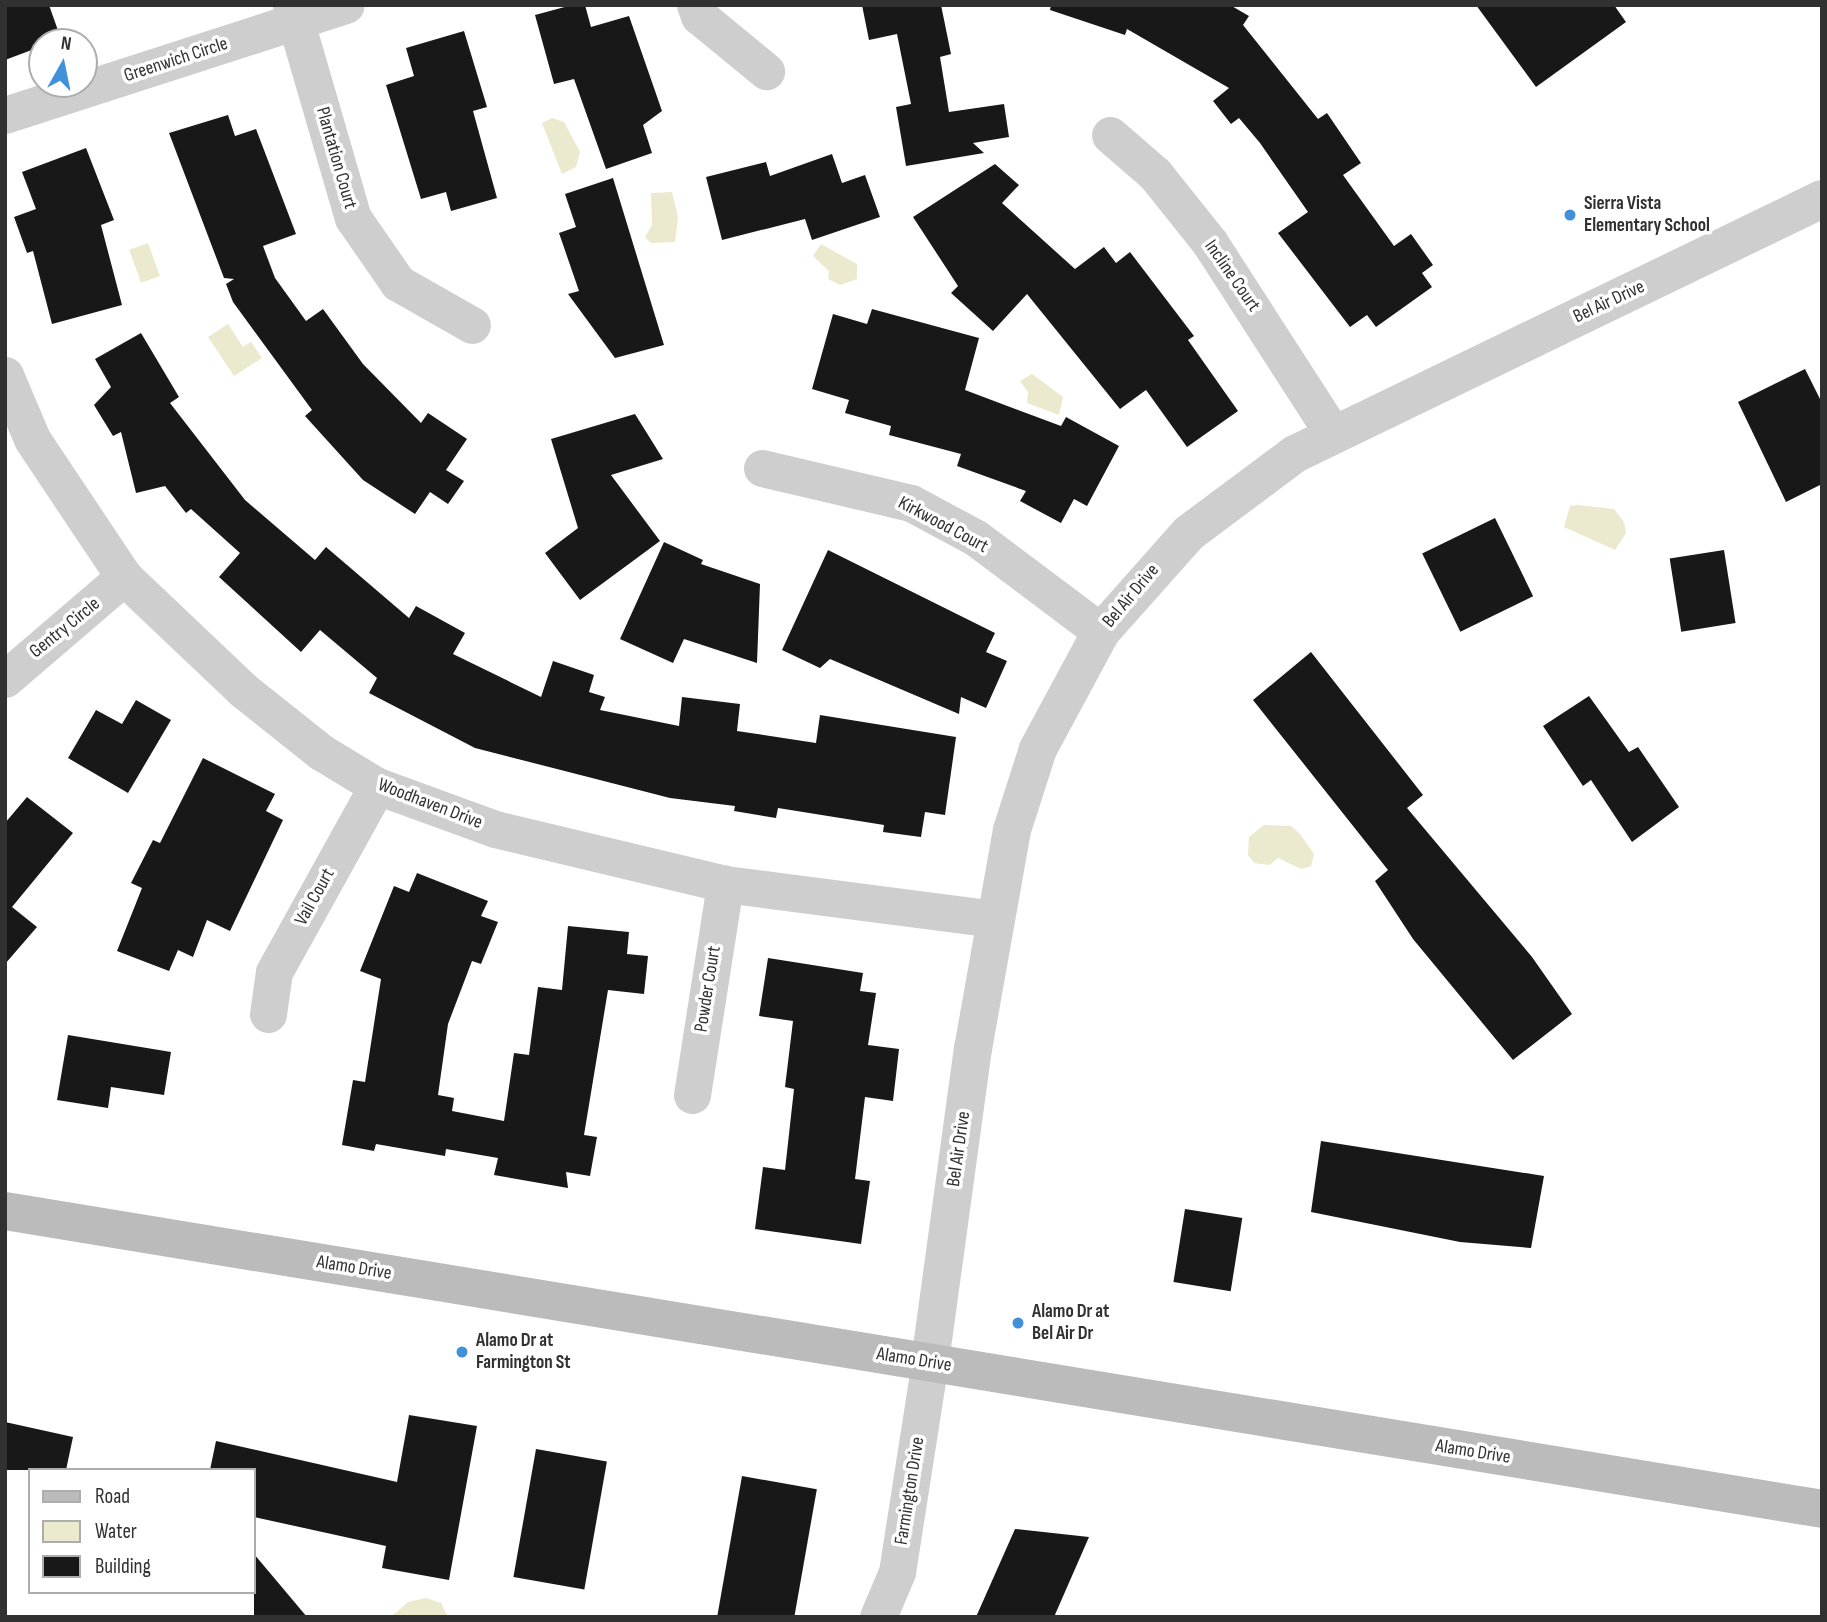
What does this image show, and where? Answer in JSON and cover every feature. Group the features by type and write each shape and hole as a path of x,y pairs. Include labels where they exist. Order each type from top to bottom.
{"main road":[{"name":"Alamo Drive","path":"5,1211 1822,1509"}],"street":[{"name":"Greenwich Circle","path":"5,115 293,13 346,5"},
{"path":"695,5 699,16 766,71"},
{"name":"Plantation Court","path":"293,13 353,218 398,283 472,325"},
{"name":"Incline Court","path":"1110,135 1155,174 1210,243 1334,433"},
{"name":"Bel Air Drive","path":"930,1362 994,919 1012,830 1038,749 1101,632 1189,533 1253,481 1334,433 1822,200"},
{"name":"Woodhaven Drive","path":"5,375 32,439 124,577 243,690 321,752 377,786 507,832 725,884 994,919"},
{"name":"Kirkwood Court","path":"762,468 911,503 976,538 1101,632"},
{"name":"Gentry Circle","path":"5,679 124,577"},
{"name":"Vail Court","path":"268,1014 274,972 377,786"},
{"name":"Powder Court","path":"692,1095 725,884"},
{"name":"Farmington Drive","path":"878,1617 897,1572 930,1362"}],"water":[{"path":"552,118 564,122 580,152 576,167 562,174 542,123"},
{"path":"672,192 678,217 675,242 651,243 645,237 652,225 651,193"},
{"path":"148,243 160,276 141,283 129,250"},
{"path":"821,244 857,264 857,279 840,285 828,279 829,271 813,256"},
{"path":"228,324 243,347 251,342 262,358 234,376 208,337"},
{"path":"1032,374 1063,397 1059,415 1027,403 1028,392 1020,381"},
{"path":"1570,506 1614,509 1624,522 1626,533 1615,550 1564,527"},
{"path":"1264,825 1291,826 1314,854 1311,866 1301,869 1278,858 1269,865 1254,863 1248,855 1249,837"},
{"path":"426,1598 441,1603 448,1617 391,1617 408,1602"}],"building":[{"path":"5,5 49,5 57,28 28,28 28,51 5,60"},
{"path":"572,5 585,5 591,27 629,16 662,111 643,125 652,153 606,169 574,79 554,84 535,15"},
{"path":"862,5 941,5 951,54 940,57 949,112 1004,104 1009,137 973,143 984,153 906,166 896,107 911,104 897,34 869,40"},
{"path":"1051,5 1230,5 1249,16 1243,25 1318,119 1327,113 1361,163 1343,175 1394,246 1411,234 1433,265 1422,273 1432,287 1376,327 1367,315 1350,327 1278,233 1308,212 1260,143 1239,118 1231,124 1213,101 1229,88 1127,29 1125,35 1050,10"},
{"path":"1476,5 1614,5 1626,22 1536,87"},
{"path":"464,31 487,107 473,111 497,198 451,211 446,192 421,199 386,85 414,76 406,48"},
{"path":"228,115 235,136 256,129 296,234 263,246 275,278 306,321 323,309 363,364 421,423 428,413 467,439 446,470 464,481 448,504 430,492 415,514 363,480 305,416 312,410 233,302 226,284 234,279 224,278 169,133"},
{"path":"86,148 114,220 101,225 122,305 52,324 33,251 27,253 14,217 36,209 22,172"},
{"path":"832,154 842,183 865,175 880,217 812,240 805,219 722,240 706,177 766,162 770,176"},
{"path":"995,164 1019,185 1002,203 1075,269 1104,247 1116,263 1130,252 1194,336 1188,340 1238,411 1187,447 1146,390 1120,409 1027,294 993,331 951,293 958,286 913,217"},
{"path":"613,178 664,345 615,358 568,294 579,291 559,233 576,227 565,194"},
{"path":"872,309 979,338 965,390 1061,426 1066,417 1119,446 1087,506 1074,499 1061,523 1020,501 1026,491 957,466 961,454 889,435 891,426 845,413 849,400 812,389 833,314 867,324"},
{"path":"141,333 179,397 170,403 245,500 315,560 326,547 409,618 416,606 465,633 453,654 541,697 553,661 594,675 589,692 605,697 600,710 679,726 682,697 740,704 737,731 816,743 820,715 956,737 945,815 925,812 921,837 883,832 884,825 778,808 776,818 734,811 735,806 670,798 475,748 369,693 377,678 320,630 301,652 219,577 240,553 191,509 186,513 165,486 136,493 121,432 113,436 94,405 111,387 95,359"},
{"path":"1805,369 1822,403 1822,484 1786,502 1738,402"},
{"path":"635,414 663,459 611,475 660,541 580,600 545,553 578,528 551,439"},
{"path":"1495,518 1533,596 1460,632 1422,554"},
{"path":"664,542 703,560 701,564 760,584 757,663 684,639 673,663 620,639"},
{"path":"828,550 995,633 986,652 1007,661 986,708 961,697 959,714 830,659 820,668 782,650"},
{"path":"1724,550 1736,623 1681,632 1670,559"},
{"path":"1311,652 1423,795 1407,808 1532,957 1572,1014 1513,1060 1413,939 1375,881 1388,870 1253,700"},
{"path":"1589,696 1629,752 1638,747 1679,807 1632,842 1591,780 1583,786 1543,726"},
{"path":"136,700 171,720 128,793 68,758 96,710 122,724"},
{"path":"203,758 275,794 266,811 283,820 230,931 207,920 193,957 178,950 169,971 117,951 142,888 131,883 153,840 160,843"},
{"path":"27,797 73,833 12,907 37,927 5,964 5,823"},
{"path":"417,873 488,901 481,916 498,922 481,964 472,961 448,1024 438,1095 454,1098 452,1111 504,1121 514,1053 529,1055 538,987 562,990 568,926 629,932 627,954 648,956 644,994 608,990 584,1135 597,1137 590,1176 566,1172 568,1188 494,1175 498,1158 446,1149 445,1156 376,1144 374,1151 342,1145 353,1080 365,1082 381,979 360,971 394,886 409,892"},
{"path":"768,958 863,973 860,991 876,993 868,1045 899,1049 893,1101 865,1097 855,1179 870,1181 861,1244 755,1229 763,1167 785,1170 794,1089 785,1087 793,1021 759,1016"},
{"path":"68,1035 171,1052 164,1095 111,1087 108,1108 57,1100"},
{"path":"1321,1141 1544,1176 1531,1248 1460,1242 1311,1212"},
{"path":"1185,1209 1242,1218 1231,1291 1173,1282"},
{"path":"409,1415 477,1426 449,1580 382,1568 386,1546 256,1517 256,1468 210,1468 216,1441 397,1482"},
{"path":"5,1422 73,1437 66,1468 5,1470"},
{"path":"536,1449 607,1462 584,1590 513,1577"},
{"path":"742,1476 817,1489 794,1617 717,1617"},
{"path":"1015,1529 1089,1537 1054,1617 976,1617"},
{"path":"256,1556 307,1617 254,1617 256,1594"}],"place":[{"name":"Sierra Vista Elementary School","path":"1570,215"},
{"name":"Alamo Dr at Bel Air Dr","path":"1018,1323"},
{"name":"Alamo Dr at Farmington St","path":"462,1352"}]}
